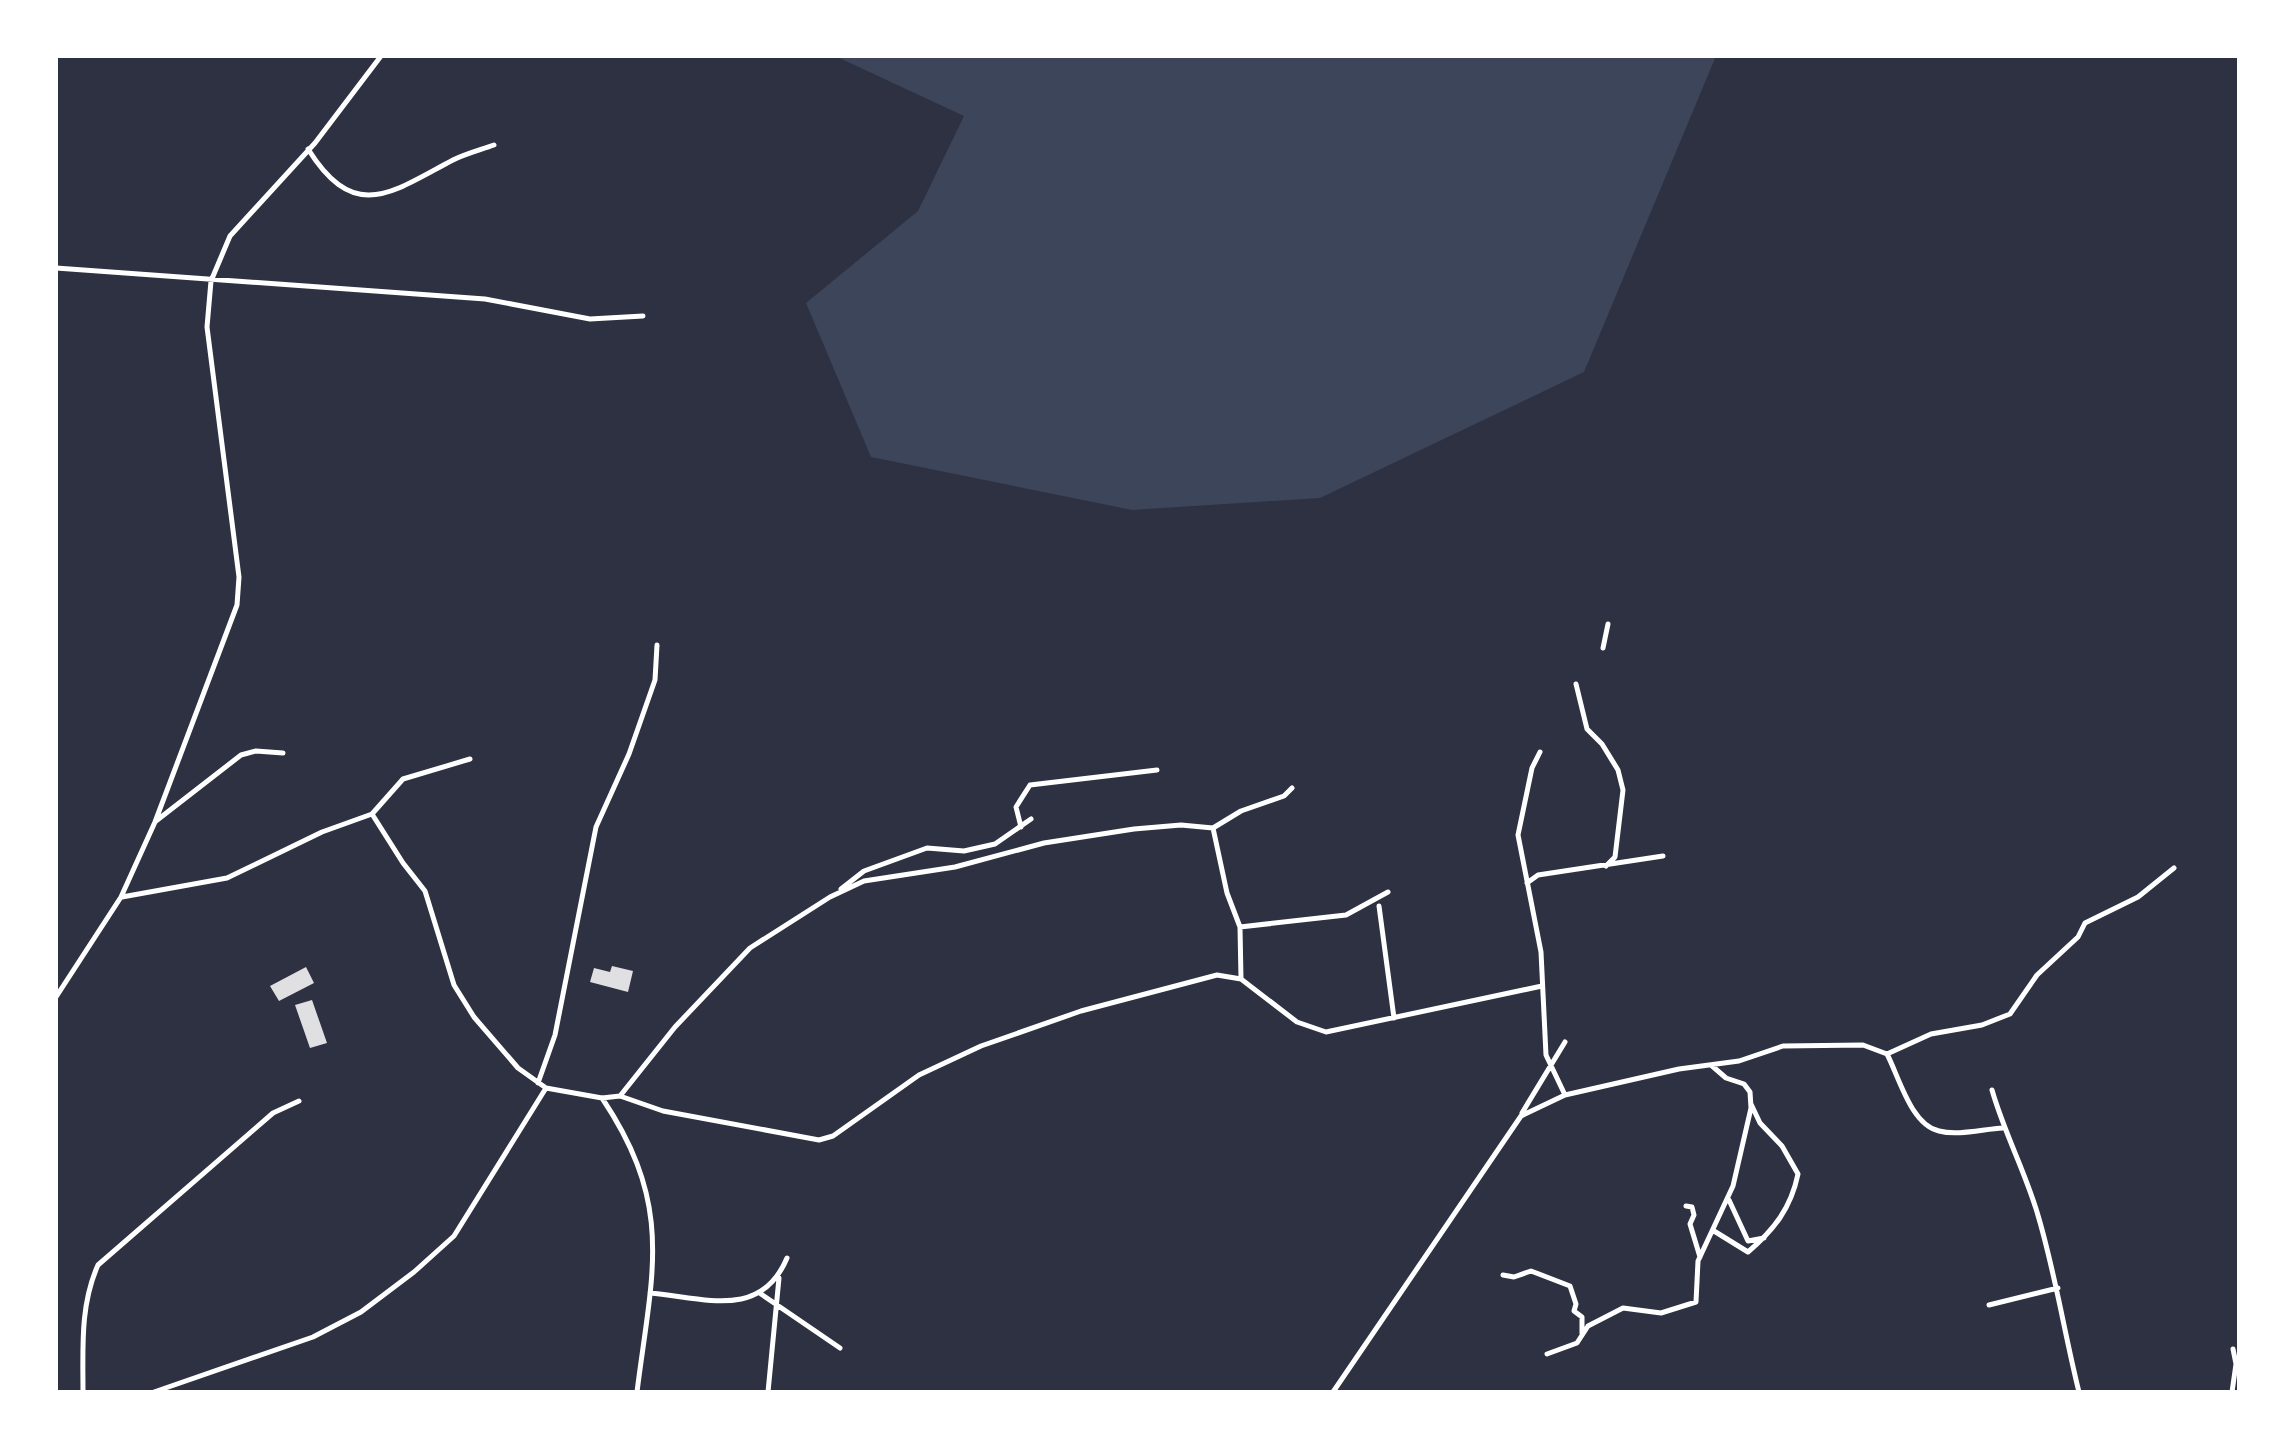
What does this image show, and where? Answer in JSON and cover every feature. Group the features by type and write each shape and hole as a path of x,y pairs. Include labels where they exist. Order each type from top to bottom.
{"street":[{"path":"56,997 121,897 155,822 227,633 239,590 207,327 211,281 230,236 308,149 381,56"},
{"path":"308,149 333,184 347,191 374,195 408,187 454,159 494,145"},
{"path":"56,268 485,299 590,319 643,316"},
{"path":"1603,648 1608,624"},
{"path":"538,1083 555,1035 596,827 629,754 655,680 657,645"},
{"path":"1576,684 1587,729 1602,744 1618,770 1623,790 1615,857 1606,866"},
{"path":"155,822 241,755 256,751 283,753"},
{"path":"1540,752 1532,768 1518,835 1541,952 1545,1041 1551,1065 1565,1095"},
{"path":"121,897 227,878 322,832 372,814 403,779 470,759"},
{"path":"1021,827 1016,807 1030,785 1157,770"},
{"path":"834,895 875,878 955,867 1044,843 1181,825 1213,828 1241,811 1284,796 1292,788"},
{"path":"372,814 425,891 454,985 499,1048 538,1083 546,1088 602,1098 620,1096 663,1111 819,1140 833,1136 919,1075 981,1046 1081,1011 1217,975 1241,979 1297,1022 1326,1032 1542,986"},
{"path":"620,1096 675,1027 750,948 834,895 864,871 927,848 964,851 995,844 1031,819"},
{"path":"1213,828 1227,893 1240,927 1241,979"},
{"path":"1527,883 1538,875 1663,856"},
{"path":"1887,1054 1931,1034 1982,1025 2010,1014 2037,975 2078,937 2085,923 2138,897 2174,868"},
{"path":"1240,927 1346,915 1388,892"},
{"path":"1379,906 1394,1018"},
{"path":"1342,1392 1335,1389 1439,1241 1494,1150 1521,1116 1565,1042"},
{"path":"1521,1116 1565,1095 1739,1061 1783,1046 1863,1045 1887,1054 1913,1110 1926,1126 1952,1132 2003,1128"},
{"path":"1700,1257 1728,1199 1743,1150 1751,1103 1750,1092 1744,1084 1726,1078 1711,1065"},
{"path":"154,1392 313,1337 361,1312 414,1272 454,1236 546,1088"},
{"path":"1992,1090 2003,1128 2016,1149 2058,1288 2079,1392"},
{"path":"602,1098 627,1136 654,1225 655,1261 637,1392"},
{"path":"83,1392 87,1289 98,1265 273,1113 299,1101"},
{"path":"1714,1231 1748,1252 1764,1238 1789,1206 1798,1174 1782,1146 1760,1123 1751,1103"},
{"path":"1728,1199 1748,1241 1764,1238"},
{"path":"1547,1354 1577,1343 1588,1326 1623,1308 1661,1313 1696,1302 1700,1257 1690,1224 1694,1215 1692,1207 1686,1206"},
{"path":"768,1392 780,1276 787,1258"},
{"path":"1503,1275 1514,1277 1531,1271 1570,1286 1576,1304 1574,1311 1582,1317 1582,1335"},
{"path":"650,1293 739,1302 761,1294 780,1276"},
{"path":"1989,1305 2058,1288"},
{"path":"761,1294 840,1348"},
{"path":"2232,1392 2238,1364 2233,1349"}],"shaded area":[{"path":"835,56 1716,56 1584,372 1320,498 1132,510 871,457 806,303 918,211 964,116"}],"building":[{"path":"612,966 633,971 628,992 590,982 594,968 610,972"},
{"path":"306,967 314,983 279,1001 270,986"},
{"path":"312,1000 327,1043 310,1048 295,1005"}]}
